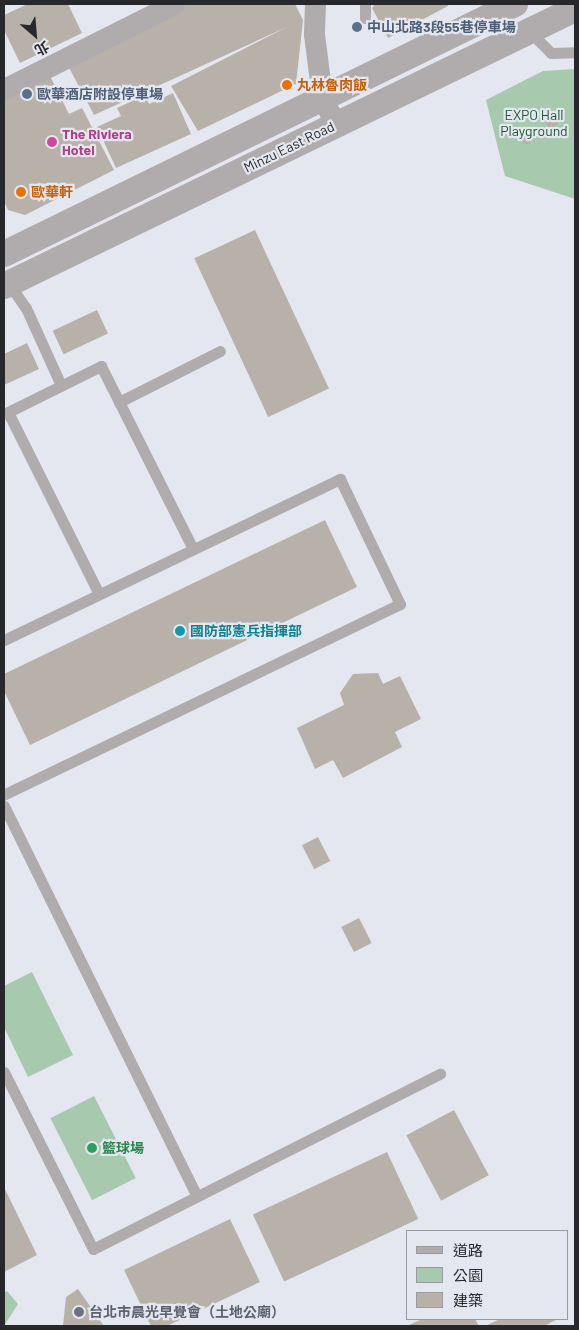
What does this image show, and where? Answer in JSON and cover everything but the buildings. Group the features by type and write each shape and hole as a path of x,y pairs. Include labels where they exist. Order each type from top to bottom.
{"street":[{"path":"4,89 174,4"},
{"path":"315,4 314,34 322,97 335,124"},
{"path":"4,254 515,4"},
{"name":"Minzu East Road","path":"5,283 575,8"}],"lane":[{"path":"365,4 365,18"},
{"path":"529,31 551,53 575,52"},
{"path":"5,283 26,308 61,385"},
{"path":"119,402 220,351"},
{"path":"99,594 8,412 61,385 101,366 193,549"},
{"path":"4,640 340,479 400,604 4,795"},
{"path":"4,806 197,1196"},
{"path":"4,1072 93,1249 440,1074"}],"green space":[{"name":"EXPO Hall Playground","path":"575,69 575,199 505,176 486,100 543,71"},
{"path":"32,972 73,1055 28,1077 4,1027 4,986"},
{"name":"籃球場","path":"94,1096 136,1178 92,1200 50,1118"},
{"path":"7,1291 18,1304 4,1326 4,1293"}],"place":[{"name":"中山北路3段55巷停車場","path":"357,27"},
{"name":"丸林魯肉飯","path":"287,85"},
{"name":"歐華酒店附設停車場","path":"27,94"},
{"name":"The Riviera Hotel","path":"52,142"},
{"name":"歐華軒","path":"21,192"},
{"name":"國防部憲兵指揮部","path":"180,631"},
{"name":"籃球場","path":"92,1148"},
{"name":"台北市晨光早覺會（土地公廟）","path":"79,1312"}]}
